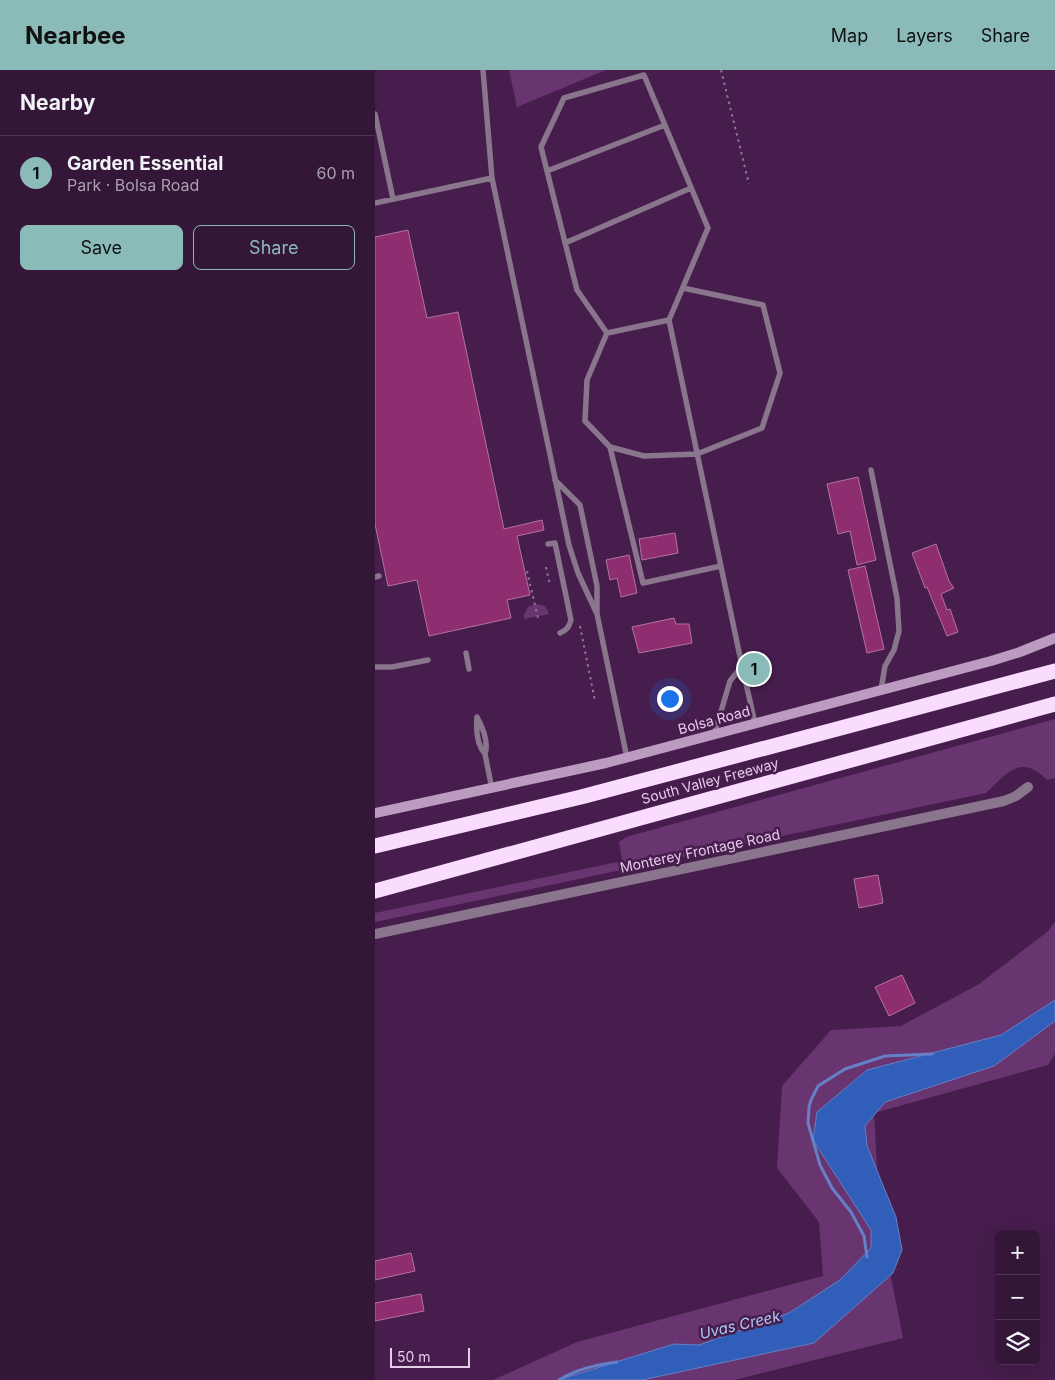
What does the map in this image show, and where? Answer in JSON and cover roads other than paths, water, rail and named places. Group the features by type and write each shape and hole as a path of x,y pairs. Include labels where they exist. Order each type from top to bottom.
{"highway":[{"name":"South Valley Freeway","path":"375,846 581,798 1055,671"},
{"name":"South Valley Freeway","path":"375,891 1055,704"}],"main road":[{"name":"Bolsa Road","path":"375,813 492,789 627,758 1013,654 1055,638"}],"street":[{"name":"Monterey Frontage Road","path":"375,934 1004,801 1016,796 1028,787"}],"lane":[{"path":"483,70 492,178 555,479 572,554 578,573 597,614"},
{"path":"607,333 577,290 541,147 564,98 644,75 708,228 669,320 755,723"},
{"path":"375,114 393,199"},
{"path":"547,171 665,125"},
{"path":"375,203 492,178"},
{"path":"565,243 691,188"},
{"path":"609,447 645,456 697,454 762,428 780,373 763,305 683,288"},
{"path":"607,333 669,320"},
{"path":"607,333 587,380 585,421 609,447 643,583 721,566"},
{"path":"871,470 897,598 899,630 894,650 885,666 881,690"},
{"path":"555,479 580,505 597,586 597,614 627,758"},
{"path":"548,544 555,543 571,620 570,626 561,633"},
{"path":"466,652 469,669"},
{"path":"375,668 392,667 428,660"},
{"path":"714,735 730,681 742,666"},
{"path":"485,754 480,749 476,730 477,717 483,728 487,747 485,754 492,789"}],"water":[{"path":"1055,1000 1055,1021 994,1066 885,1102 865,1126 867,1146 896,1217 902,1250 893,1273 814,1343 642,1380 558,1380 674,1344 699,1345 789,1313 840,1280 871,1248 871,1230 813,1140 817,1112 867,1070 1001,1035"}],"waterway":[{"name":"Uvas Creek","path":"867,1257 864,1236 851,1212 832,1188 820,1165 808,1123 811,1100 818,1086 845,1069 885,1056 932,1054"},
{"name":"Uvas Creek","path":"559,1380 587,1368 617,1362"}],"place":[{"name":"Garden Essential","path":"754,669"}]}
